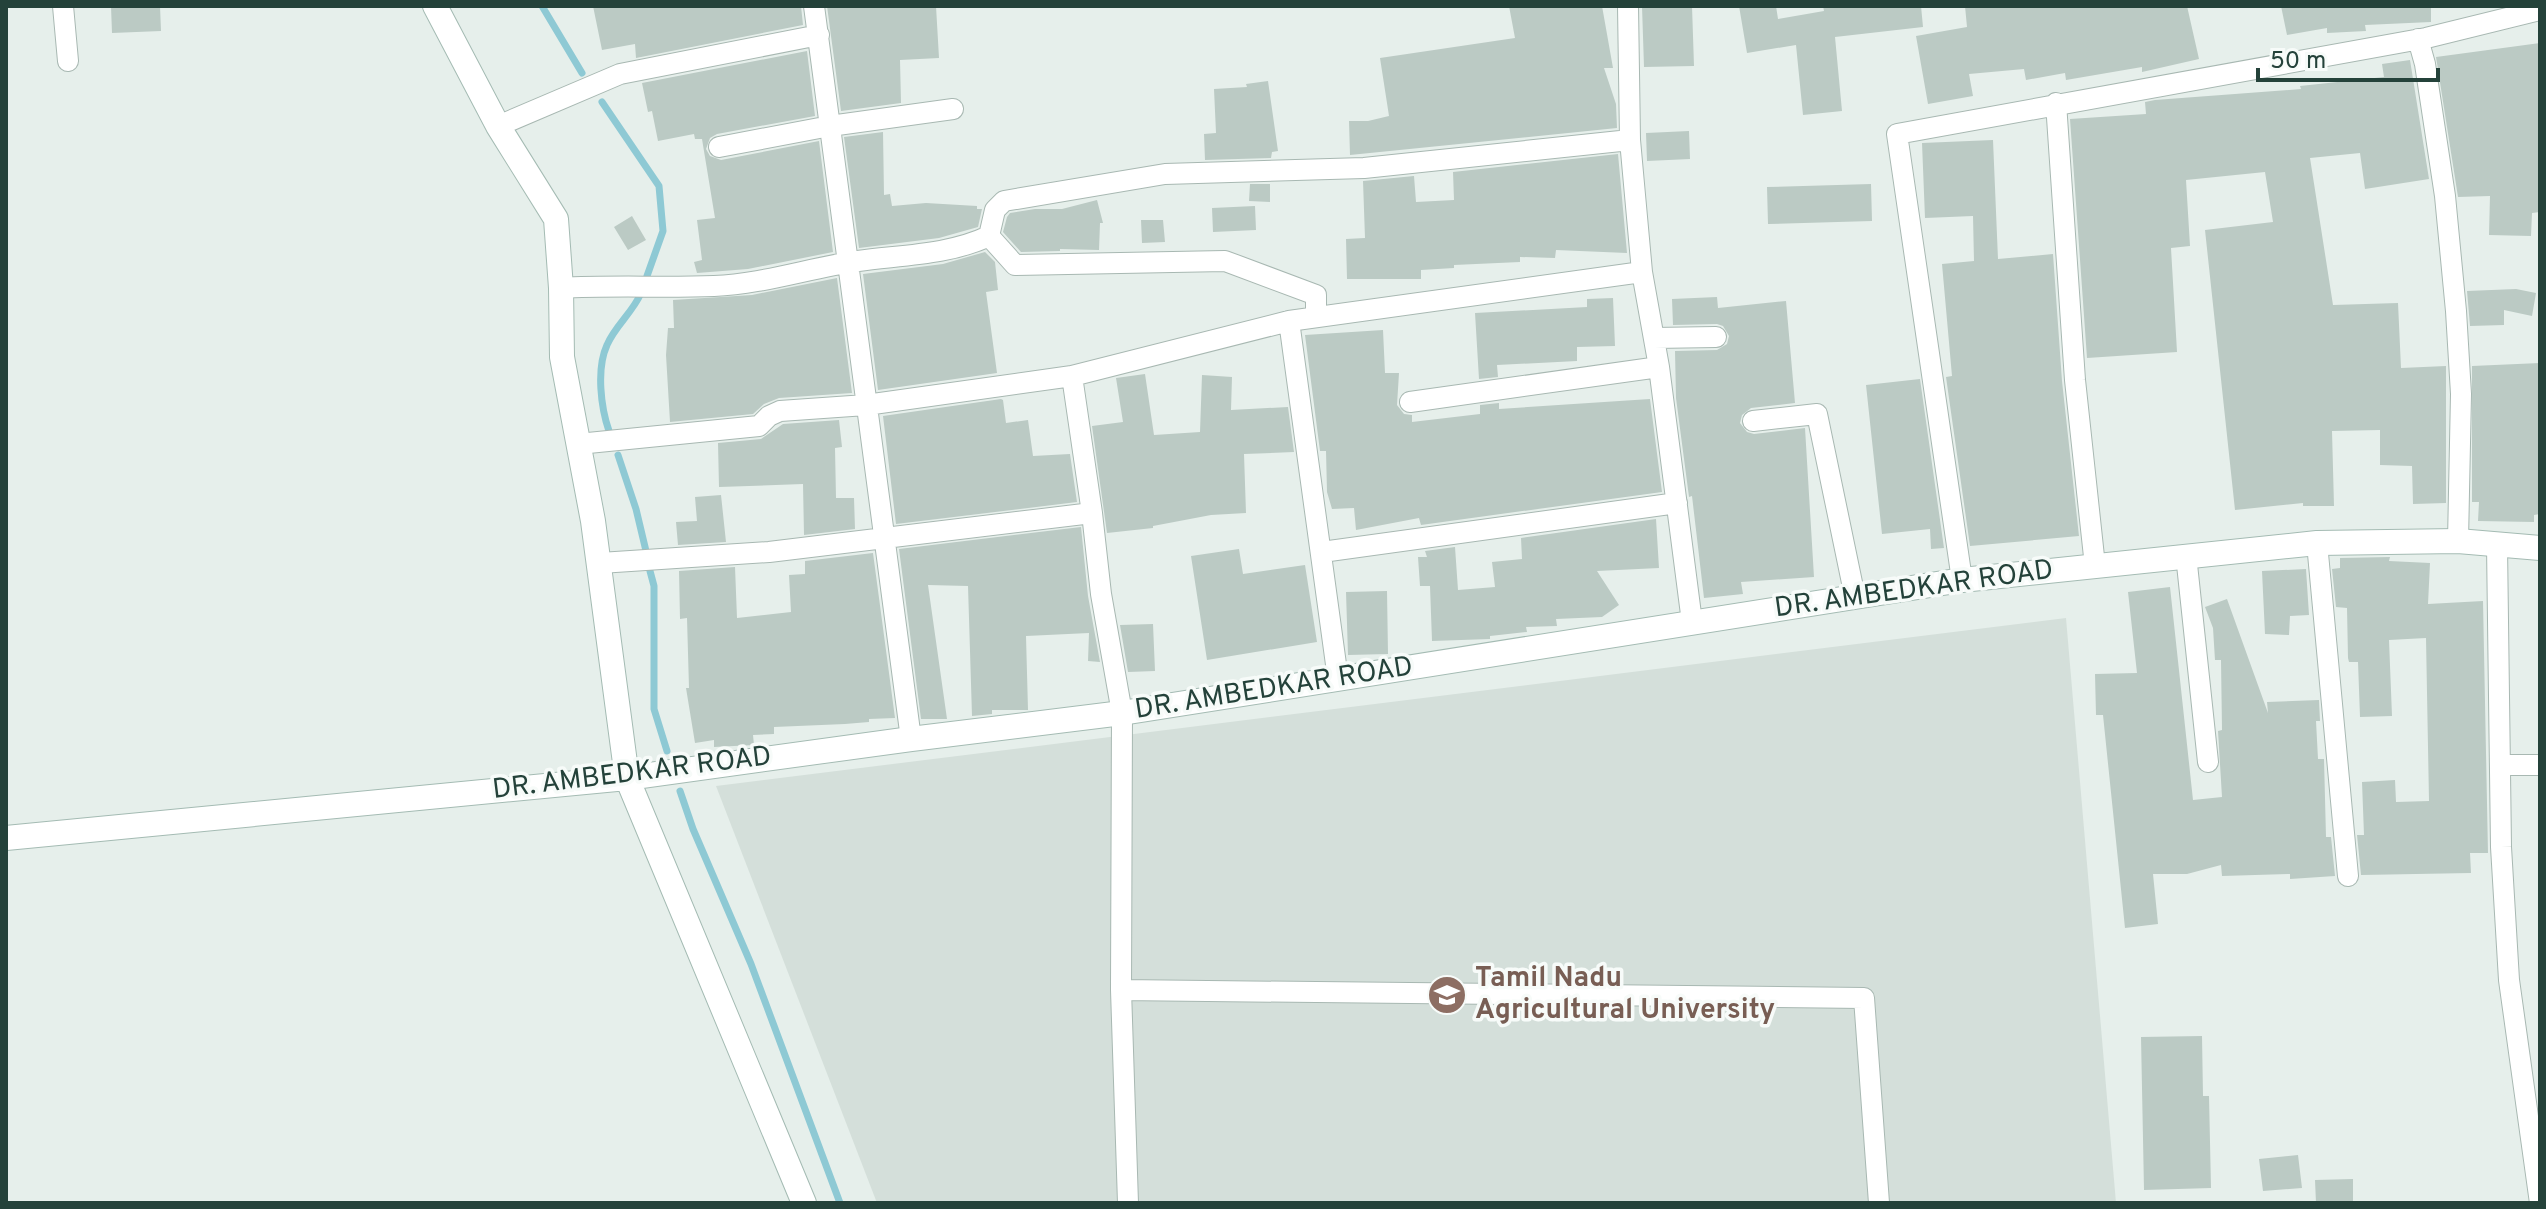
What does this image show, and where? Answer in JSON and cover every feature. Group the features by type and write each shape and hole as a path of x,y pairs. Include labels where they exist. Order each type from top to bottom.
{"street":[{"path":"63,6 68,61"},
{"path":"435,6 498,126 556,219 562,357 600,563 627,778 804,1203"},
{"path":"814,6 911,739"},
{"path":"1628,6 1630,140 1642,272 1659,367 1692,622"},
{"path":"1962,580 1897,134 2418,39 2540,10"},
{"path":"498,126 620,74 819,35"},
{"path":"2418,39 2425,64 2445,196 2456,311 2461,394 2458,541"},
{"path":"2056,103 2075,380 2095,566"},
{"path":"719,147 830,126 953,109"},
{"path":"561,288 715,286 949,249 974,244 989,236 995,210 1004,201 1165,174 1364,168 1630,140"},
{"path":"989,236 1015,265 1225,261 1316,295 1316,317"},
{"path":"578,444 759,426 780,411 866,405 1072,376 1289,321 1642,272"},
{"path":"1289,321 1338,679"},
{"path":"1654,338 1716,337"},
{"path":"1410,402 1659,367"},
{"path":"1072,376 1101,594 1122,713 1121,990 1128,1203"},
{"path":"1753,421 1817,414 1855,597"},
{"path":"1322,552 1677,503"},
{"path":"600,563 769,552 1092,513"},
{"name":"DR. AMBEDKAR ROAD","path":"6,838 627,778 1122,713 1962,580 2317,543 2458,541 2540,548"},
{"path":"2317,543 2348,876"},
{"path":"2497,545 2501,847 2509,980 2540,1203"},
{"path":"2186,555 2208,762"},
{"path":"2501,765 2540,765"},
{"path":"1121,990 1864,998 1879,1203"}],"shaded area":[{"name":"Tamil Nadu Agricultural University","path":"2066,618 2116,1203 877,1203 716,786"}],"building":[{"path":"111,6 160,6 161,31 112,33"},
{"path":"593,6 801,6 803,25 636,58 635,44 602,50"},
{"path":"827,6 936,6 939,58 900,60 901,103 841,111"},
{"path":"1509,6 1602,6 1613,68 1604,68 1616,104 1617,128 1350,155 1349,121 1389,116 1380,58 1515,38"},
{"path":"1642,6 1692,6 1694,66 1644,67"},
{"path":"1739,6 1776,6 1778,19 1824,11 1823,6 1921,6 1923,27 1835,37 1842,111 1803,115 1796,45 1747,53"},
{"path":"1965,6 2187,6 2199,59 2142,72 2142,67 2066,80 2065,73 2026,80 2024,69 1969,74 1973,96 1928,104 1916,36 1967,27"},
{"path":"2281,6 2431,6 2431,22 2365,25 2366,31 2327,33 2327,28 2287,35"},
{"path":"2540,43 2540,212 2532,213 2531,236 2489,235 2490,196 2458,197 2436,57"},
{"path":"807,51 815,116 717,134 710,138 706,149 710,156 721,160 819,141 833,252 748,269 697,273 694,262 702,260 697,220 715,218 702,139 695,139 694,134 658,141 642,83"},
{"path":"2410,60 2429,179 2365,189 2360,153 2310,158 2333,305 2398,303 2401,368 2446,366 2446,503 2413,504 2412,466 2380,465 2380,430 2332,431 2334,506 2303,506 2303,503 2235,510 2205,230 2273,222 2265,172 2186,180 2190,246 2171,248 2177,352 2087,358 2070,119 2146,114 2145,102 2155,100 2301,89 2300,86 2384,77 2382,64"},
{"path":"1268,81 1278,151 1272,152 1271,158 1205,160 1204,134 1216,133 1214,89 1247,87 1246,84"},
{"path":"1689,131 1690,159 1647,161 1646,133"},
{"path":"883,132 884,195 890,194 892,206 926,203 977,206 977,209 982,209 978,227 939,238 859,248 844,137"},
{"path":"1993,140 1998,259 2053,254 2062,381 2079,536 1970,546 1946,377 1952,376 1942,264 1974,261 1973,216 1925,218 1922,143"},
{"path":"1618,154 1627,253 1556,250 1555,258 1520,257 1520,262 1421,270 1421,279 1347,279 1346,239 1365,238 1363,181 1414,176 1416,202 1454,200 1453,172"},
{"path":"1250,184 1270,184 1270,202 1249,201"},
{"path":"1871,184 1872,221 1768,224 1767,187"},
{"path":"1097,200 1103,223 1100,223 1099,250 1021,252 1003,232 1010,213 1062,209"},
{"path":"1255,206 1256,230 1213,232 1212,208"},
{"path":"632,216 646,240 628,250 614,227"},
{"path":"1141,220 1163,220 1165,242 1142,243"},
{"path":"985,252 995,262 998,290 986,292 997,373 878,390 863,274 943,264"},
{"path":"837,278 852,393 779,398 764,404 753,414 670,422 666,355 668,328 674,328 673,300 752,295"},
{"path":"2516,289 2536,293 2532,316 2504,310 2504,325 2470,326 2467,291"},
{"path":"1717,297 1718,308 1786,301 1795,403 1751,408 1742,415 1740,423 1747,432 1754,434 1805,428 1814,577 1741,582 1743,594 1704,598 1676,398 1675,351 1717,350 1727,344 1729,336 1723,326 1717,324 1673,325 1672,299"},
{"path":"1613,298 1615,346 1577,347 1577,361 1497,365 1498,377 1479,379 1475,313 1587,307 1587,299"},
{"path":"1383,330 1385,373 1399,373 1397,405 1404,414 1412,415 1412,422 1480,414 1480,405 1499,403 1499,409 1650,399 1662,492 1421,525 1419,518 1356,530 1354,508 1332,509 1327,492 1326,451 1320,451 1305,335"},
{"path":"2540,363 2540,514 2534,515 2534,522 2478,521 2479,502 2472,502 2472,366"},
{"path":"1145,374 1154,435 1200,432 1202,375 1232,377 1231,410 1288,407 1294,452 1244,454 1246,513 1211,515 1153,528 1107,533 1092,426 1123,422 1116,378"},
{"path":"1920,379 1944,548 1931,549 1930,529 1882,534 1866,385"},
{"path":"1001,399 1006,423 1028,420 1033,456 1070,454 1077,502 896,524 883,416"},
{"path":"839,420 842,447 835,448 836,498 854,498 855,529 804,535 803,484 719,487 718,443 761,439 783,424"},
{"path":"721,495 726,542 678,545 676,522 697,521 695,497"},
{"path":"1656,519 1659,568 1597,571 1619,605 1602,617 1556,619 1557,626 1526,627 1527,632 1490,636 1490,639 1432,641 1430,586 1420,586 1418,557 1427,557 1425,551 1455,547 1458,590 1495,587 1492,562 1522,559 1521,538"},
{"path":"1081,527 1088,596 1100,662 1088,661 1089,633 1026,636 1028,710 992,710 992,714 972,716 968,586 928,585 947,719 921,719 899,549"},
{"path":"1239,549 1243,574 1305,565 1317,642 1207,660 1191,556"},
{"path":"873,553 895,718 774,727 774,734 753,735 754,745 714,747 714,740 695,743 686,688 689,688 687,618 680,619 679,571 735,567 737,618 791,612 789,575 805,574 805,561"},
{"path":"2390,557 2389,561 2430,563 2428,604 2483,601 2488,853 2470,853 2471,873 2361,875 2357,835 2364,835 2362,782 2395,780 2396,802 2429,801 2426,638 2389,640 2392,716 2360,717 2358,662 2349,662 2348,658 2347,608 2336,607 2332,569 2340,568 2340,558"},
{"path":"2306,569 2309,615 2290,616 2289,635 2265,634 2262,571"},
{"path":"2170,587 2193,800 2222,797 2218,731 2222,730 2221,660 2215,660 2213,628 2205,607 2227,599 2268,713 2267,702 2319,700 2320,721 2316,721 2318,759 2324,759 2326,837 2331,837 2335,876 2290,879 2290,874 2222,876 2221,865 2187,874 2153,874 2158,924 2125,928 2103,715 2096,715 2095,674 2137,673 2128,592"},
{"path":"1387,591 1388,654 1348,655 1346,592"},
{"path":"1153,624 1155,671 1128,672 1120,625"},
{"path":"2202,1036 2203,1096 2209,1096 2211,1188 2144,1190 2141,1037"},
{"path":"2298,1155 2302,1188 2263,1191 2259,1159"},
{"path":"2353,1179 2353,1203 2316,1203 2315,1180"}],"waterway":[{"path":"542,6 582,73"},
{"path":"602,102 659,186 663,231 647,276"},
{"path":"609,431 601,388 604,355 610,338 641,293"},
{"path":"618,455 646,551"},
{"path":"650,571 654,586 654,709 667,751"},
{"path":"680,791 693,829 751,964 840,1203"}],"place":[{"name":"Tamil Nadu Agricultural University","path":"1447,995"}]}
